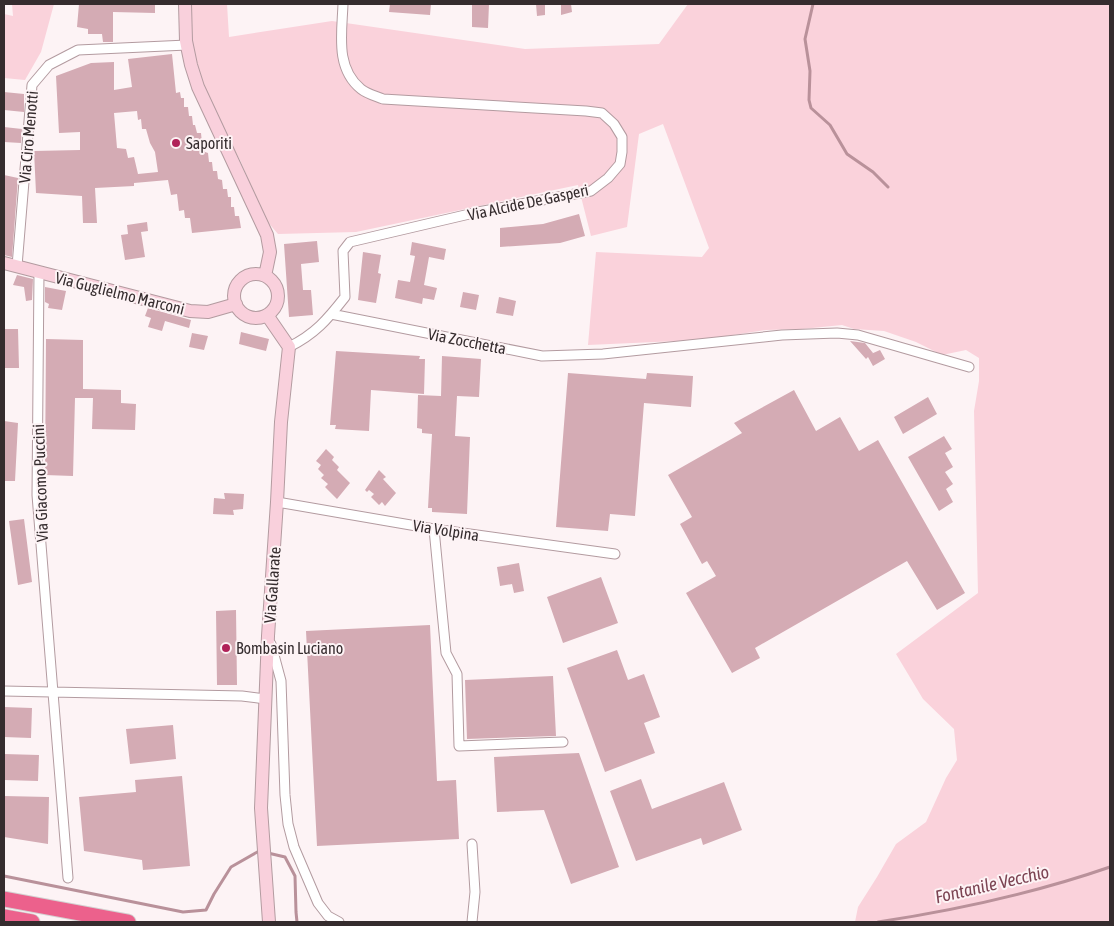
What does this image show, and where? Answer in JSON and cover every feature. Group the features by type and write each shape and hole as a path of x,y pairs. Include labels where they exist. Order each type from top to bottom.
{"highway":[{"path":"4,899 128,922"},
{"path":"4,917 32,922"}],"main road":[{"path":"186,4 187,45 198,87 267,235 270,252 265,276"},
{"name":"Via Guglielmo Marconi","path":"4,263 190,311 208,312 236,304"},
{"path":"252,274 265,276 275,285 277,291 276,305 267,315 249,317 239,310 234,291 240,280 252,274"},
{"path":"267,315 289,347"},
{"name":"Via Gallarate","path":"269,922 261,808 268,636 278,502 281,422 289,347"}],"street":[{"name":"Via Alcide De Gasperi","path":"289,347 309,336 345,297 343,251 350,242 478,212 591,190 608,178 620,164 622,152 622,137 614,124 602,113 383,99 362,90 351,79 343,65 343,4"},
{"name":"Via Ciro Menotti","path":"17,266 32,85 49,65 78,50 187,45"},
{"name":"Via Giacomo Puccini","path":"39,272 37,495 68,878"},
{"name":"Via Zocchetta","path":"331,314 542,356 603,354 782,336 836,333 858,335 969,367"},
{"name":"Via Volpina","path":"278,502 434,529 615,554"},
{"path":"434,529 446,653 457,674 459,746 563,742"},
{"path":"268,636 281,681 285,795 288,824 294,847 318,903 328,916 338,922"},
{"path":"4,691 242,696 266,699"},
{"path":"472,844 475,892 472,922"}],"shaded area":[{"path":"12,4 54,4 41,52 25,80 4,78 4,14 13,16"},
{"path":"190,4 227,4 229,37 332,21 525,49 659,44 688,4 1110,4 1110,922 855,922 858,907 896,844 926,822 946,778 957,760 954,729 923,699 896,654 978,593 974,411 979,381 979,358 966,350 942,355 916,342 884,331 854,329 842,325 766,330 700,340 588,345 596,252 702,257 709,248 663,124 639,134 627,227 591,236 578,185 356,232 278,234 266,220 240,160 216,117 202,83 190,41"}],"building":[{"path":"79,4 155,4 155,13 113,12 113,42 103,42 102,34 88,34 88,29 77,27"},
{"path":"390,4 431,4 430,15 389,12"},
{"path":"472,4 489,4 488,28 472,27"},
{"path":"536,4 545,4 545,15 537,16"},
{"path":"561,4 571,4 572,12 561,15"},
{"path":"172,54 176,93 180,92 181,98 184,98 184,107 188,107 189,116 192,116 193,125 195,125 197,133 201,133 202,143 205,143 205,152 208,153 209,162 212,162 213,171 217,171 218,179 222,180 223,189 227,189 228,197 231,197 231,207 234,207 235,216 239,216 241,228 192,233 190,218 185,218 184,210 179,211 177,194 171,195 168,180 134,183 134,186 95,188 97,223 83,223 82,196 36,193 34,151 80,150 80,132 59,133 56,76 91,63 114,62 114,90 132,87 128,59","holes":["137,111 138,120 141,119 142,129 146,129 155,152 158,172 138,174 134,157 128,158 126,149 117,148 114,113"]},
{"path":"4,92 24,94 24,112 4,110"},
{"path":"4,127 22,129 21,143 4,142"},
{"path":"4,175 18,178 12,257 4,255"},
{"path":"579,214 585,236 560,243 500,247 500,228 543,224"},
{"path":"147,222 148,231 141,232 145,257 125,260 121,235 128,234 127,225"},
{"path":"317,241 319,262 301,264 303,290 311,290 313,315 289,317 284,244"},
{"path":"412,242 446,249 444,260 429,257 424,285 437,288 434,300 423,298 422,304 395,298 398,280 410,282 415,256 410,255"},
{"path":"363,252 381,255 378,273 381,274 376,303 358,300"},
{"path":"17,275 33,279 32,300 26,301 24,287 13,285"},
{"path":"45,287 66,291 62,310 48,308 49,304 45,302"},
{"path":"463,292 479,295 476,310 460,307"},
{"path":"499,297 516,301 513,316 496,313"},
{"path":"148,308 191,320 189,328 165,321 162,331 148,327 151,318 145,316"},
{"path":"4,329 18,329 19,368 4,368"},
{"path":"241,332 269,339 266,351 239,344"},
{"path":"192,333 208,336 204,350 189,347"},
{"path":"46,339 83,340 83,389 121,390 121,403 136,404 135,430 92,429 93,398 75,398 73,476 45,475"},
{"path":"850,341 865,343 873,353 871,354 880,350 885,359 873,366 868,357 866,359"},
{"path":"336,351 420,356 419,359 425,359 424,394 371,390 369,431 335,429 336,425 330,425"},
{"path":"442,356 481,359 479,397 457,396 455,436 470,437 467,514 432,512 432,508 428,508 432,434 422,433 422,429 417,428 418,395 441,396"},
{"path":"568,373 646,379 647,373 693,376 691,407 644,403 635,516 610,514 608,531 556,527"},
{"path":"794,390 816,431 840,417 859,451 878,440 965,593 937,610 907,561 755,648 760,658 732,673 686,593 716,576 707,561 702,564 680,524 692,517 668,475 742,433 734,423"},
{"path":"928,397 937,414 903,434 894,417"},
{"path":"4,421 18,423 15,481 4,481"},
{"path":"944,436 952,449 945,453 953,467 945,472 953,484 946,489 953,502 939,511 908,457"},
{"path":"326,449 334,457 332,460 339,467 337,470 350,483 337,499 325,487 328,484 321,478 324,475 318,469 321,465 316,461"},
{"path":"379,470 386,477 383,479 396,493 385,506 382,502 379,505 371,497 374,494 369,490 367,492 365,490"},
{"path":"224,493 244,494 243,509 233,510 234,515 213,514 214,498 225,499"},
{"path":"24,519 32,582 18,585 9,521"},
{"path":"519,563 524,591 514,593 512,584 500,586 497,567"},
{"path":"601,577 618,623 563,643 547,597"},
{"name":"Bombasin Luciano","path":"236,610 237,685 217,685 216,611"},
{"path":"430,625 437,781 456,780 459,839 317,846 306,631"},
{"path":"617,650 628,680 644,674 660,717 644,723 655,753 605,772 567,668"},
{"path":"553,676 556,736 467,739 465,680"},
{"path":"4,707 32,708 31,738 4,737"},
{"path":"173,725 176,759 130,764 126,729"},
{"path":"579,753 619,867 571,884 544,810 497,812 494,757"},
{"path":"4,754 39,755 38,781 4,780"},
{"path":"182,776 190,866 143,870 142,860 84,851 79,797 136,792 135,780"},
{"path":"641,779 652,809 724,782 742,830 703,845 701,838 636,861 610,791"},
{"path":"4,796 49,797 48,844 4,837"}],"waterway":[{"path":"813,4 805,39 810,71 809,100 811,108 830,125 847,154 873,172 888,187"},
{"path":"4,876 183,912 206,910 231,867 262,851"},
{"path":"268,853 285,857 295,876 297,922"},
{"name":"Fontanile Vecchio","path":"878,922 996,900 1110,867"}],"place":[{"name":"Saporiti","path":"176,143"},
{"name":"Bombasin Luciano","path":"226,648"}]}
